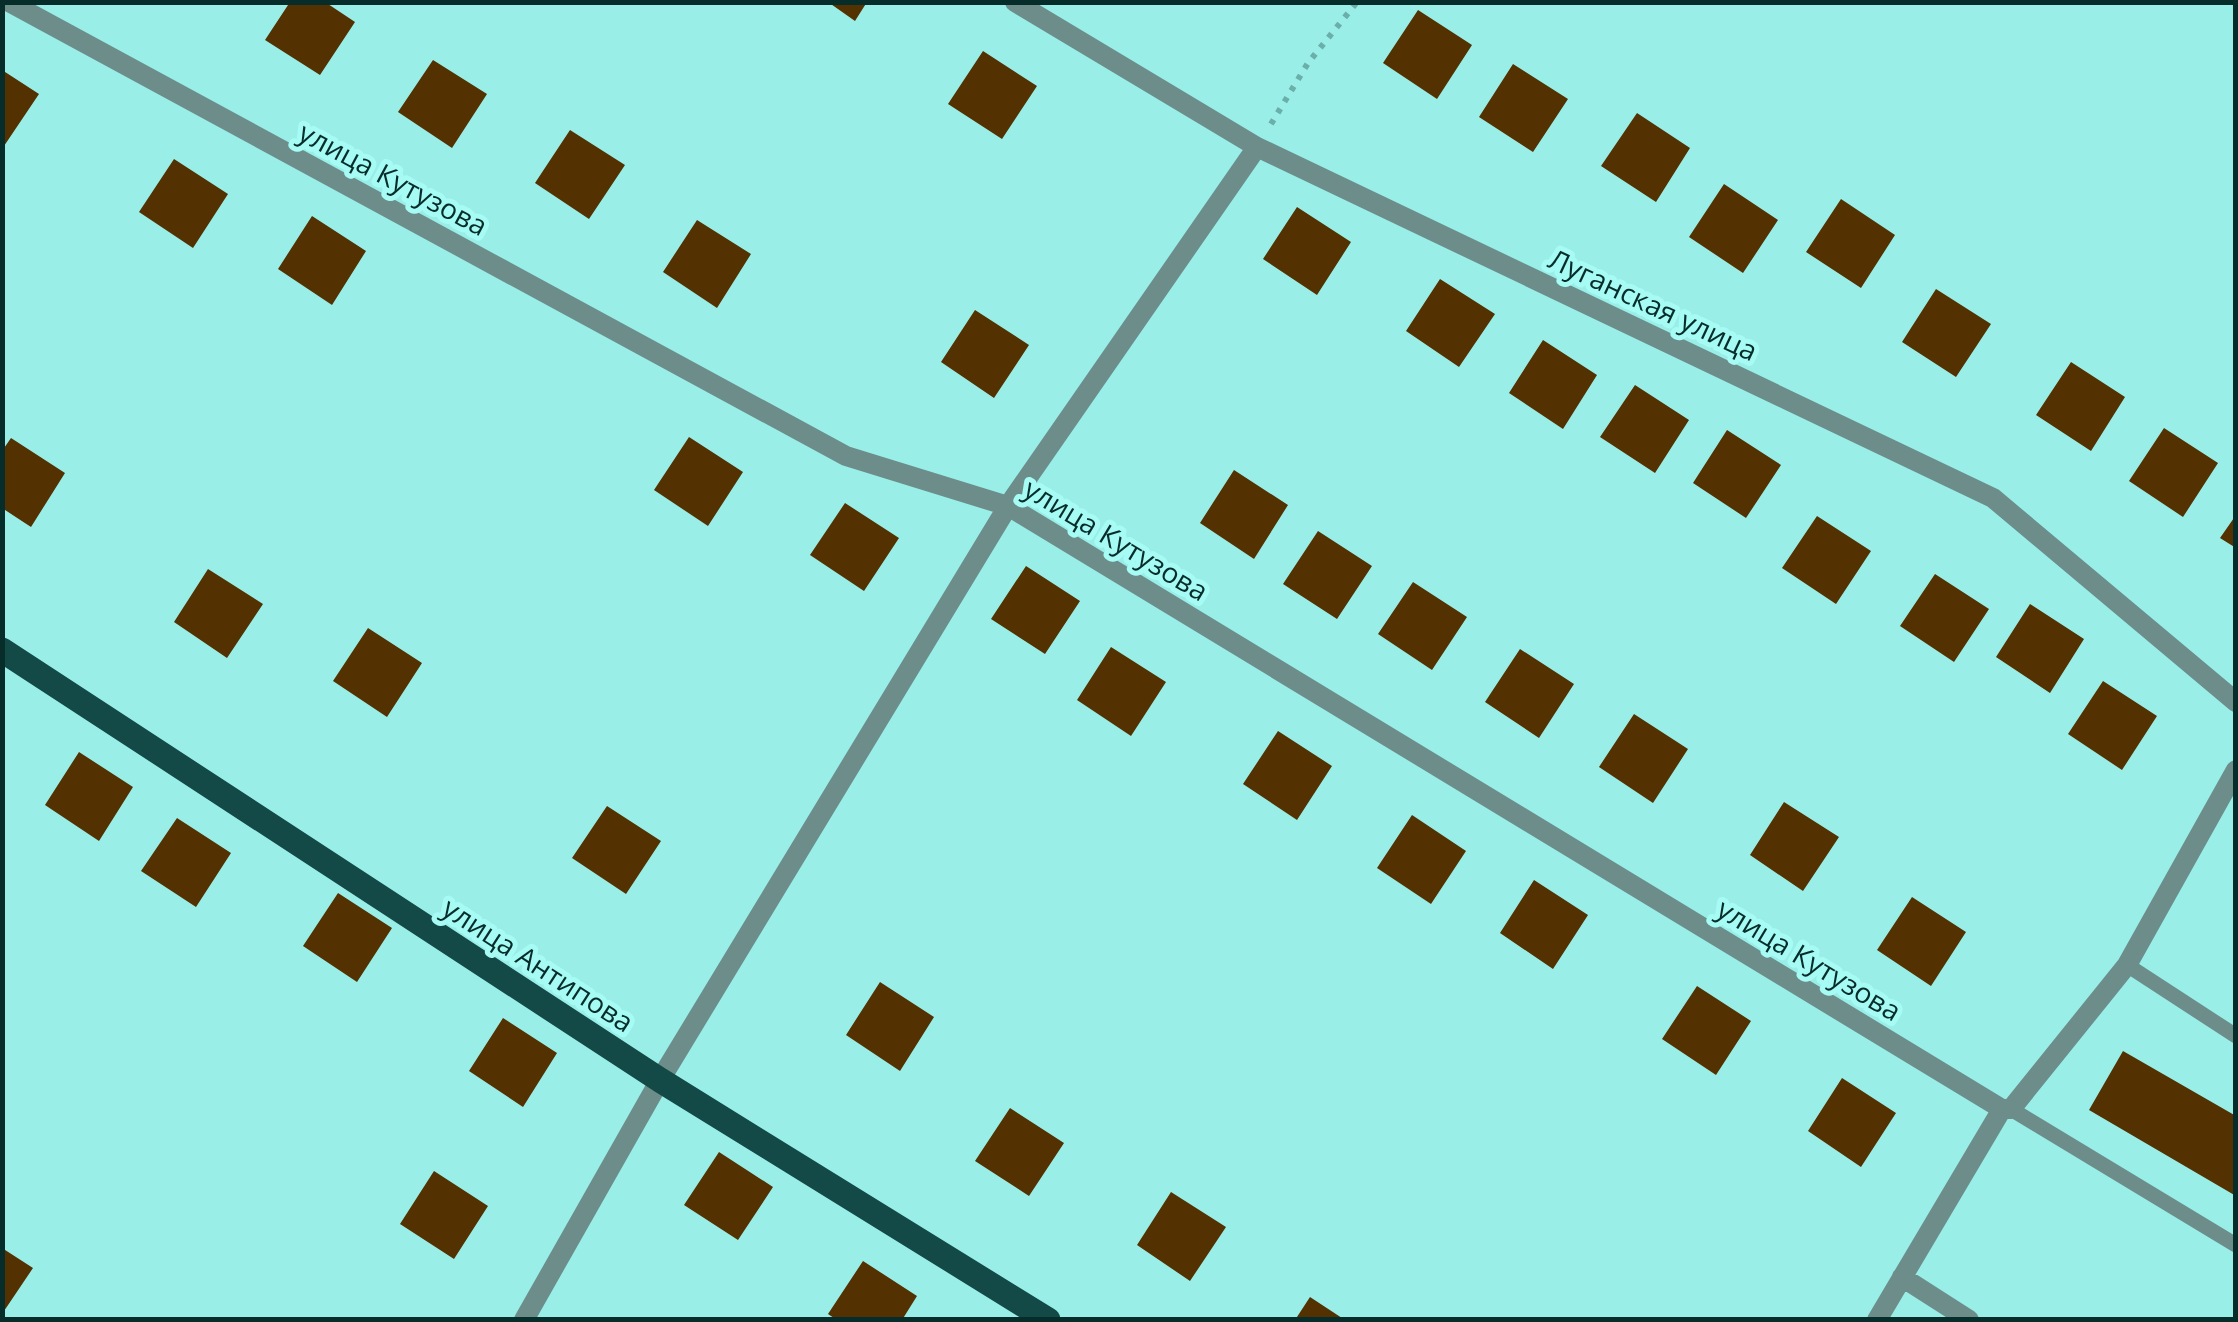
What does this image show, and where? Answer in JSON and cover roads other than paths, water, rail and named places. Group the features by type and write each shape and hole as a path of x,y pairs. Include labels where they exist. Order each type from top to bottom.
{"main road":[{"name":"улица Антипова","path":"2,650 660,1080 1048,1320"}],"street":[{"name":"улица Кутузова","path":"9,2 846,456 1008,506 2007,1109"},
{"name":"Луганская улица","path":"1015,2 1257,147 1993,498 2236,702"},
{"path":"524,1320 660,1080 1008,506 1257,147"},
{"path":"1876,1320 2007,1109 2127,965 2236,770"},
{"path":"1902,1277 1968,1320"}],"lane":[{"path":"2127,965 2236,1036"},
{"path":"2007,1109 2236,1246"}]}
